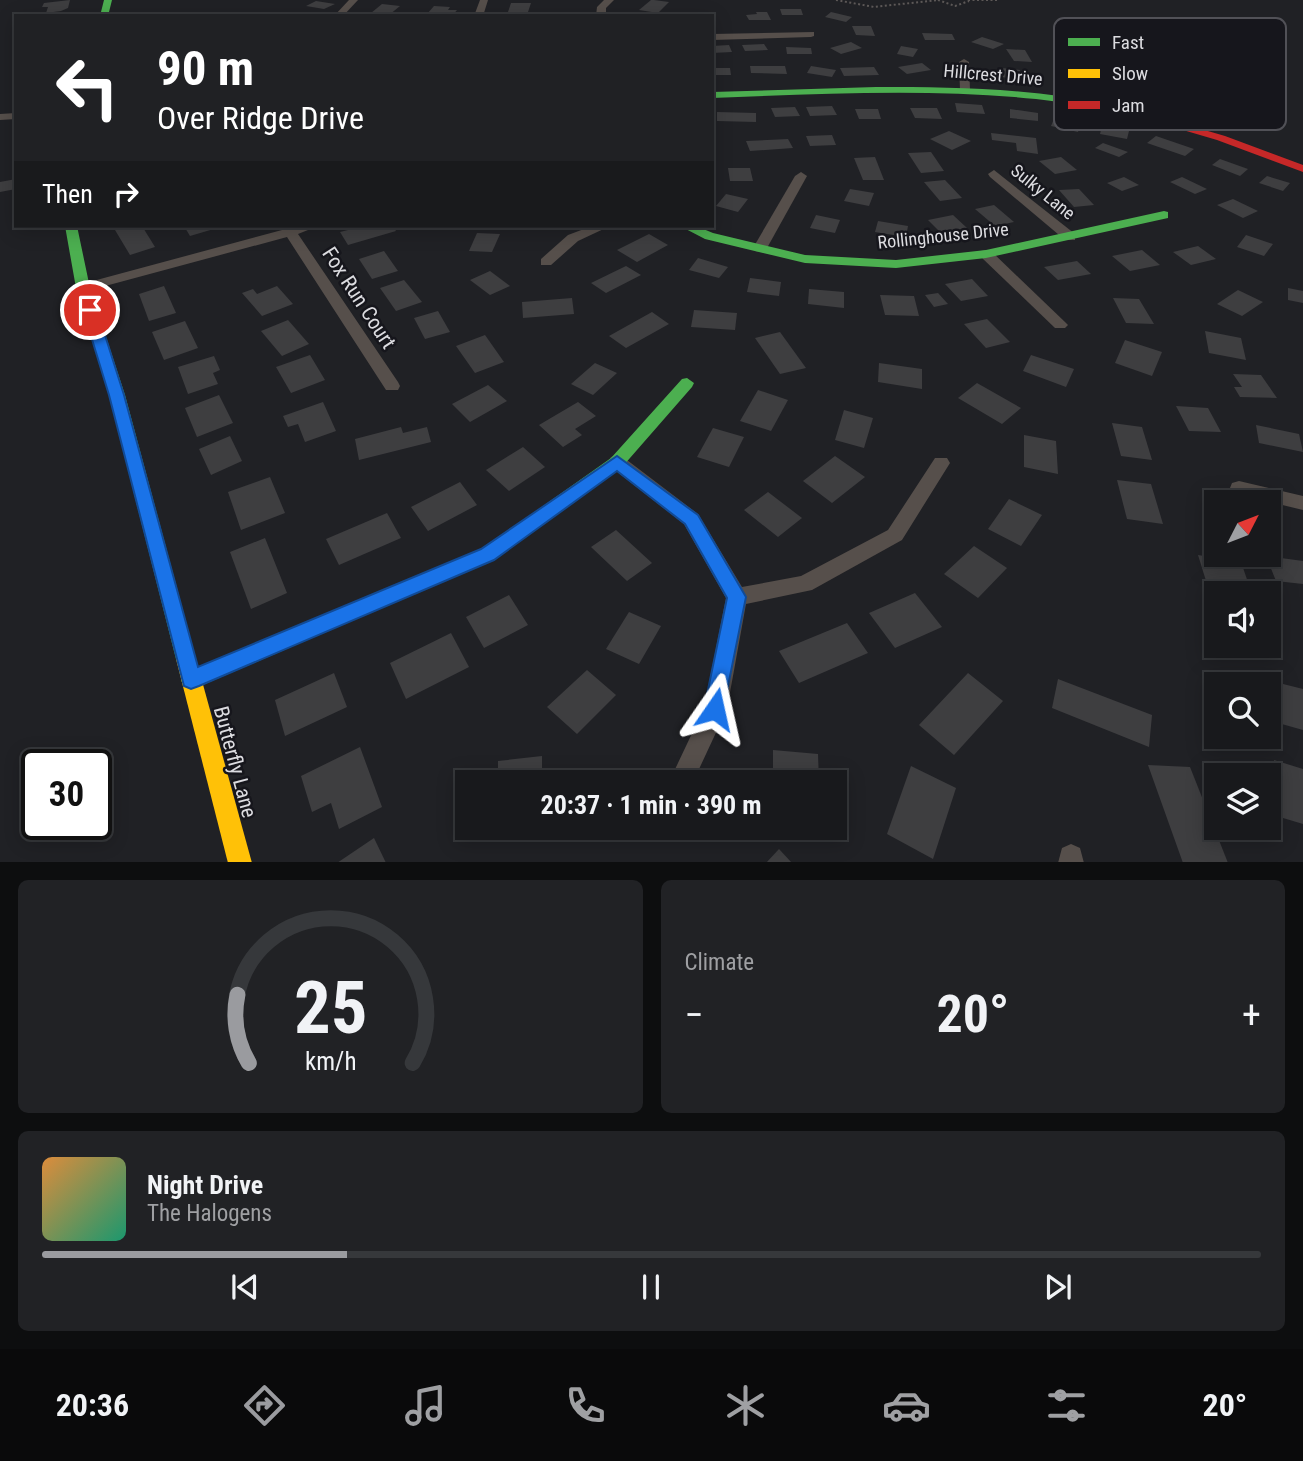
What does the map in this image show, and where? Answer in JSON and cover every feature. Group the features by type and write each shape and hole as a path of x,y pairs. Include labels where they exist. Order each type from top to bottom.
{"street":[{"path":"340,14 354,0"},
{"path":"601,14 601,7 610,0"},
{"path":"714,37 811,34"},
{"path":"964,62 965,90"},
{"name":"Hillcrest Drive","path":"714,95 965,90 1054,99"},
{"name":"Hillcrest Drive","path":"1195,130 1303,169"},
{"name":"Sulky Lane","path":"994,174 1070,237"},
{"path":"760,248 801,176"},
{"name":"Rollinghouse Drive","path":"691,228 709,236 805,259 896,264 986,254 1164,215"},
{"name":"Butterfly Lane","path":"71,228 83,288 117,395 240,862"},
{"path":"83,288 305,228"},
{"path":"546,262 573,238 598,228"},
{"name":"Fox Run Court","path":"291,233 392,386"},
{"path":"986,254 1060,325"},
{"path":"191,680 487,555 617,463 687,383"},
{"path":"617,463 691,519 737,597 715,709 687,770"},
{"path":"737,597 805,584 895,534 941,463"},
{"path":"1239,488 1303,503"}],"path":[{"path":"836,0 874,7 938,0 955,6 969,0 997,0"}],"building":[{"path":"70,0 68,8 61,11 46,13 48,7 42,7 44,3"},
{"path":"651,0 669,2 658,13 639,10"},
{"path":"316,1 335,4 324,9 306,6"},
{"path":"511,3 531,3 528,12 508,12"},
{"path":"382,4 400,6 390,14 371,13"},
{"path":"434,6 457,10 454,14 427,14"},
{"path":"780,9 801,9 803,15 782,15"},
{"path":"756,12 767,12 771,20 749,20 746,15 757,14"},
{"path":"831,12 852,17 846,22 825,17"},
{"path":"852,26 871,26 875,36 856,35"},
{"path":"922,33 952,34 955,40 925,40"},
{"path":"982,37 1004,44 993,49 971,42"},
{"path":"851,42 862,48 841,54 830,48"},
{"path":"764,44 768,50 745,51 742,45"},
{"path":"729,45 732,52 714,53 714,46"},
{"path":"901,46 918,49 913,57 897,54"},
{"path":"786,47 811,48 812,54 787,54"},
{"path":"1006,49 1025,50 1032,62 1014,61"},
{"path":"922,63 931,70 907,74 898,67"},
{"path":"750,66 785,66 787,74 751,73"},
{"path":"811,66 836,70 832,77 807,73"},
{"path":"874,67 879,75 844,76 840,68"},
{"path":"714,68 730,68 731,75 714,75"},
{"path":"1002,68 1020,70 1020,80 1002,77"},
{"path":"955,103 982,105 985,114 957,112"},
{"path":"832,106 837,115 810,116 806,107"},
{"path":"795,107 800,116 775,117 771,108"},
{"path":"910,108 937,108 942,119 915,118"},
{"path":"855,109 878,109 881,119 859,119"},
{"path":"1010,109 1038,113 1038,121 1010,118"},
{"path":"717,112 756,113 756,122 717,121"},
{"path":"1101,130 1129,131 1127,139 1100,134"},
{"path":"949,131 971,141 952,150 930,139"},
{"path":"991,133 1036,138 1038,154 1017,151 1016,143 992,140"},
{"path":"832,135 836,145 810,146 806,136"},
{"path":"1156,136 1194,149 1185,156 1147,143"},
{"path":"788,139 793,148 750,151 746,141"},
{"path":"1103,143 1128,152 1119,157 1095,148"},
{"path":"931,152 944,171 921,173 908,153"},
{"path":"875,157 884,180 863,180 854,158"},
{"path":"1061,157 1077,170 1055,174 1039,161"},
{"path":"1220,159 1248,169 1240,176 1212,165"},
{"path":"728,168 750,168 753,181 730,181"},
{"path":"1267,176 1290,183 1283,191 1259,183"},
{"path":"1124,177 1139,185 1122,191 1107,183"},
{"path":"1182,177 1207,189 1195,194 1170,182"},
{"path":"14,179 14,189 0,192 0,182"},
{"path":"945,180 962,198 940,201 924,182"},
{"path":"850,189 874,193 869,206 844,201"},
{"path":"1079,189 1094,205 1074,207 1059,190"},
{"path":"726,194 748,199 738,212 716,206"},
{"path":"1233,199 1258,211 1243,218 1217,205"},
{"path":"994,205 1014,222 995,226 975,209"},
{"path":"816,215 840,220 835,233 810,228"},
{"path":"953,215 967,228 941,233 928,220"},
{"path":"878,221 908,226 906,237 875,232"},
{"path":"143,228 155,247 130,255 115,230"},
{"path":"185,228 217,228 190,236"},
{"path":"356,228 394,228 396,231 348,245 340,232"},
{"path":"477,233 500,234 492,252 469,251"},
{"path":"649,234 668,245 637,262 617,250"},
{"path":"1246,235 1273,244 1264,256 1237,247"},
{"path":"1198,246 1216,259 1191,265 1173,252"},
{"path":"1142,250 1160,265 1130,271 1112,256"},
{"path":"384,251 398,271 372,279 359,259"},
{"path":"698,258 728,267 719,278 689,270"},
{"path":"1077,261 1091,274 1058,280 1044,267"},
{"path":"626,266 641,275 606,293 591,283"},
{"path":"490,271 510,286 490,295 470,280"},
{"path":"750,278 781,282 779,296 747,292"},
{"path":"972,279 988,296 961,301 945,284"},
{"path":"404,280 422,302 396,311 380,288"},
{"path":"164,286 176,313 149,321 139,294"},
{"path":"277,286 293,304 262,316 242,293 253,289 257,294"},
{"path":"1288,288 1303,291 1303,303 1288,300"},
{"path":"809,289 844,292 844,308 808,304"},
{"path":"1238,290 1263,302 1242,316 1217,304"},
{"path":"938,293 948,304 934,307 925,295"},
{"path":"880,295 914,296 919,316 885,315"},
{"path":"572,298 574,314 523,318 522,302"},
{"path":"1113,298 1139,299 1154,324 1126,323"},
{"path":"694,310 737,313 735,330 691,327"},
{"path":"438,311 450,332 425,339 414,318"},
{"path":"652,312 669,324 626,348 609,336"},
{"path":"987,319 1010,342 986,348 964,324"},
{"path":"288,320 309,344 282,356 261,331"},
{"path":"185,321 198,348 164,360 152,332"},
{"path":"1205,331 1241,338 1246,360 1209,353"},
{"path":"780,332 806,368 780,374 755,338"},
{"path":"485,335 504,362 475,373 456,346"},
{"path":"1125,340 1162,352 1152,376 1115,363"},
{"path":"310,355 325,380 291,393 276,367"},
{"path":"1031,355 1074,369 1066,387 1023,371"},
{"path":"214,356 220,370 213,373 218,384 188,394 178,367"},
{"path":"595,363 617,373 593,395 571,384"},
{"path":"879,363 922,369 922,389 878,382"},
{"path":"1233,374 1261,375 1277,398 1240,397 1234,387 1242,387"},
{"path":"977,383 1021,408 1002,424 958,398"},
{"path":"488,385 507,401 470,422 452,404"},
{"path":"758,390 788,400 771,431 740,421"},
{"path":"219,395 233,423 197,437 185,408"},
{"path":"323,402 336,431 305,442 298,424 288,427 283,416"},
{"path":"578,402 596,416 575,429 582,435 563,447 539,425"},
{"path":"1176,406 1208,408 1221,432 1189,431"},
{"path":"844,410 873,418 864,448 835,440"},
{"path":"1112,423 1142,427 1152,460 1121,456"},
{"path":"1256,425 1299,434 1303,452 1259,443"},
{"path":"401,427 403,433 427,427 431,442 359,460 355,439"},
{"path":"713,428 744,437 729,467 697,457"},
{"path":"1024,435 1056,441 1058,474 1024,467"},
{"path":"230,436 242,461 211,475 199,449"},
{"path":"523,447 545,467 509,491 486,470"},
{"path":"835,456 865,477 832,503 803,481"},
{"path":"270,477 285,513 241,530 228,492"},
{"path":"1117,480 1151,484 1163,524 1127,519"},
{"path":"460,482 477,505 428,531 411,507"},
{"path":"768,492 802,518 778,537 744,510"},
{"path":"1009,499 1042,515 1021,546 988,529"},
{"path":"387,513 401,538 339,565 326,539"},
{"path":"616,530 652,563 627,581 591,547"},
{"path":"265,538 287,593 251,609 230,552"},
{"path":"974,546 1007,568 978,598 944,574"},
{"path":"1198,555 1204,556 1204,567 1243,567 1248,581 1206,581"},
{"path":"1281,558 1303,561 1303,584 1276,581 1270,567 1281,567"},
{"path":"915,593 942,627 895,648 869,613"},
{"path":"509,595 528,625 484,648 466,617"},
{"path":"629,612 661,626 639,664 606,649"},
{"path":"847,623 868,653 799,683 779,651"},
{"path":"451,633 469,667 406,699 390,663"},
{"path":"587,670 616,695 577,734 547,707"},
{"path":"334,673 347,707 285,736 275,700"},
{"path":"968,673 1003,701 954,755 919,725"},
{"path":"1058,679 1152,715 1149,747 1052,708"},
{"path":"1281,684 1303,689 1303,730 1281,724"},
{"path":"360,747 382,807 339,829 331,803 312,812 301,776"},
{"path":"773,750 818,754 819,770 773,770"},
{"path":"542,756 542,770 498,770 498,761"},
{"path":"1274,760 1303,769 1303,824 1283,818 1281,763 1274,763"},
{"path":"1148,765 1190,767 1204,802 1204,840 1219,840 1228,862 1183,862"},
{"path":"911,766 956,788 933,859 887,834"},
{"path":"374,838 386,862 338,862"},
{"path":"779,849 791,862 767,862"}],"traffic: fast":[{"path":"104,14 108,0"},
{"path":"714,95 930,90 1054,99"},
{"path":"691,228 709,236 805,259 896,264 986,254 1164,215"},
{"path":"71,228 83,288 117,395 186,659"},
{"path":"191,680 487,555 617,462 687,383"}],"traffic: slow":[{"path":"186,659 240,862"}],"traffic: jam":[{"path":"1194,130 1303,169"}],"route":[{"path":"90,310 117,395 191,680 487,555 617,463 691,519 737,597 715,709"}]}
